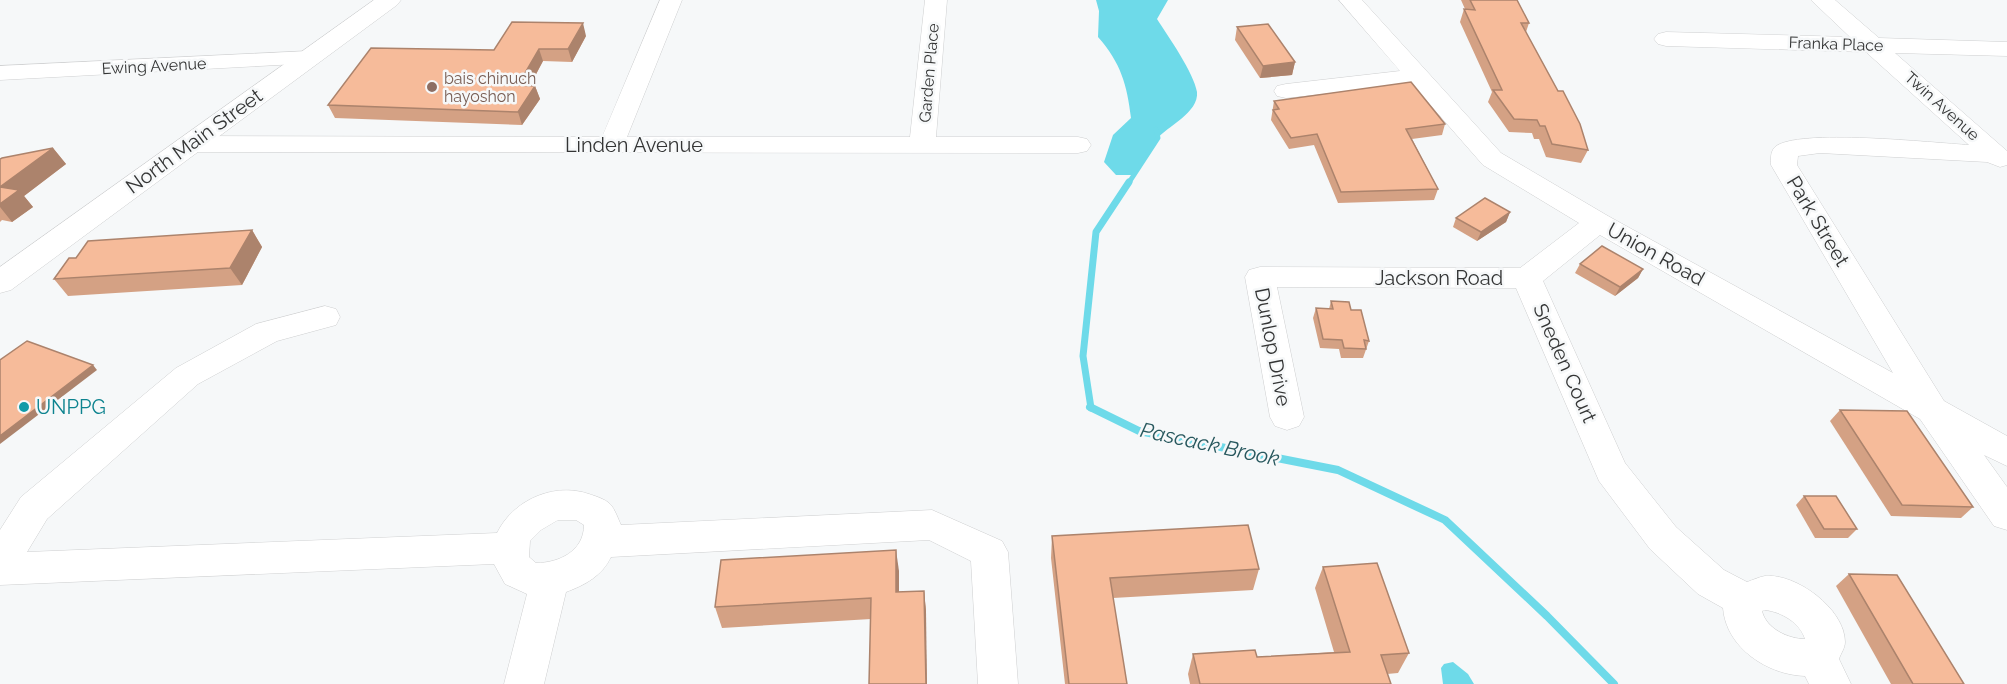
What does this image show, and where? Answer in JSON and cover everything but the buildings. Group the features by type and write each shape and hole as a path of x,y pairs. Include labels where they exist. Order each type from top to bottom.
{"main road":[{"name":"North Main Street","path":"0,282 389,0"}],"street":[{"path":"611,145 671,0"},
{"name":"Garden Place","path":"922,146 936,0"},
{"name":"Union Road","path":"1350,0 1492,159 1598,222 2007,452"},
{"name":"Twin Avenue","path":"1822,0 2001,160"},
{"name":"Franka Place","path":"1666,39 2007,49"},
{"name":"Ewing Avenue","path":"0,73 308,58"},
{"path":"1286,91 1418,76"},
{"name":"Linden Avenue","path":"190,144 1078,145"},
{"name":"Park Street","path":"1930,407 1784,165 1785,152 1798,147 1820,145 2001,160"},
{"name":"Jackson Road","path":"1260,277 1527,278 1598,222"},
{"name":"Dunlop Drive","path":"1260,277 1287,417"},
{"name":"Sneden Court","path":"1527,278 1611,471 1663,538 1711,582 1746,601"},
{"path":"0,562 34,508 187,376 267,332 325,317"},
{"path":"1930,407 2007,515"},
{"path":"556,506 583,506 600,520 603,530 601,542 594,555 582,567 550,580 534,580 521,575 512,566 510,548 518,528 529,518 556,506"},
{"path":"601,542 932,525 989,552 998,684"},
{"path":"0,569 510,548"},
{"path":"524,684 550,580"},
{"path":"1764,593 1792,600 1805,608 1817,619 1824,630 1826,642 1823,671 1767,648 1756,639 1744,619 1743,609 1746,601 1754,595 1764,593"}],"water":[{"path":"1096,0 1168,0 1157,19 1186,65 1197,92 1196,100 1188,113 1156,140 1133,175 1116,175 1104,162 1113,135 1131,118 1122,75 1098,37 1099,11"},
{"path":"1453,662 1468,674 1474,684 1443,684 1441,668 1444,664"}],"waterway":[{"name":"Pascack Brook","path":"1128,184 1158,138 1156,129"},
{"name":"Pascack Brook","path":"1091,407 1083,356 1096,232 1129,182"},
{"name":"Pascack Brook","path":"1091,407 1139,431 1338,470 1445,520 1547,616 1614,684"}],"place":[{"name":"bais chinuch hayoshon","path":"432,87"},
{"name":"UNPPG","path":"24,407"}]}
